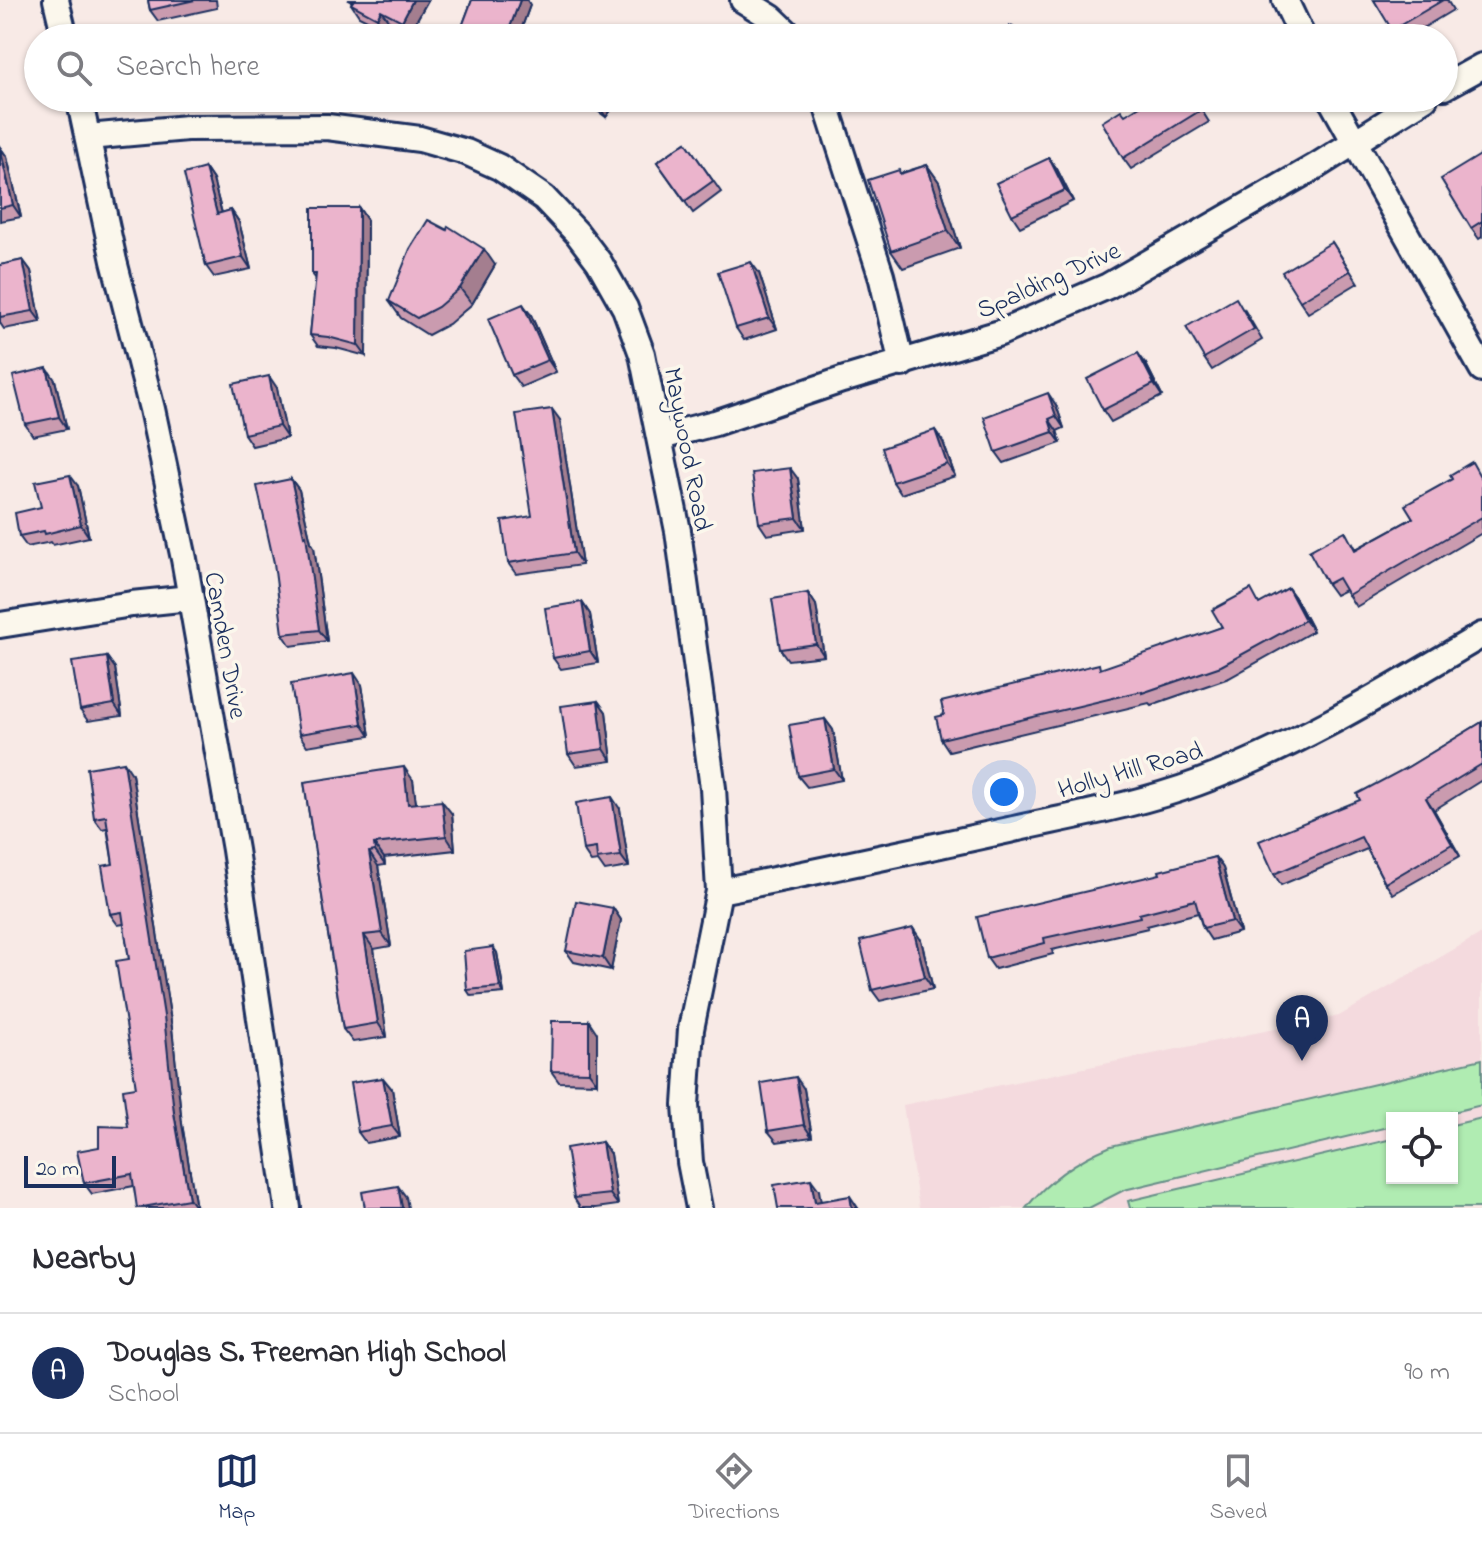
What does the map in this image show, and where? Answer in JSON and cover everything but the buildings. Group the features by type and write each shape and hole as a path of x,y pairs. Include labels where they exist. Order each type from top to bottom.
{"street":[{"path":"56,0 62,24"},
{"path":"743,0 778,24"},
{"path":"1285,0 1296,24"},
{"path":"1458,79 1482,66"},
{"name":"Camden Drive","path":"82,112 114,261 152,409 190,598 235,850 288,1208"},
{"path":"829,112 881,275 902,364"},
{"path":"1338,112 1482,369"},
{"name":"Spalding Drive","path":"660,437 715,423 842,380 1000,333 1108,286 1178,248 1402,112"},
{"name":"Maywood Road","path":"88,137 187,128 327,127 420,139 466,152 499,167 544,198 599,262 625,308 642,354 660,437 678,531 713,788 719,891 691,1029 686,1105 690,1162 699,1208"},
{"path":"0,625 190,598"},
{"name":"Holly Hill Road","path":"719,891 1136,802 1197,783 1283,747 1482,635"}],"shaded area":[{"path":"1482,933 1482,1208 919,1208 903,1105 1339,1016"}],"green space":[{"path":"1482,1059 1482,1105 1453,1112 1386,1112 1386,1127 1124,1190 1089,1208 1026,1208 1064,1171 1111,1146"},
{"path":"1482,1118 1482,1208 1130,1208 1128,1201 1386,1140 1386,1184 1458,1184 1458,1124"}],"place":[{"name":"Douglas S. Freeman High School","path":"1302,1061"}]}
